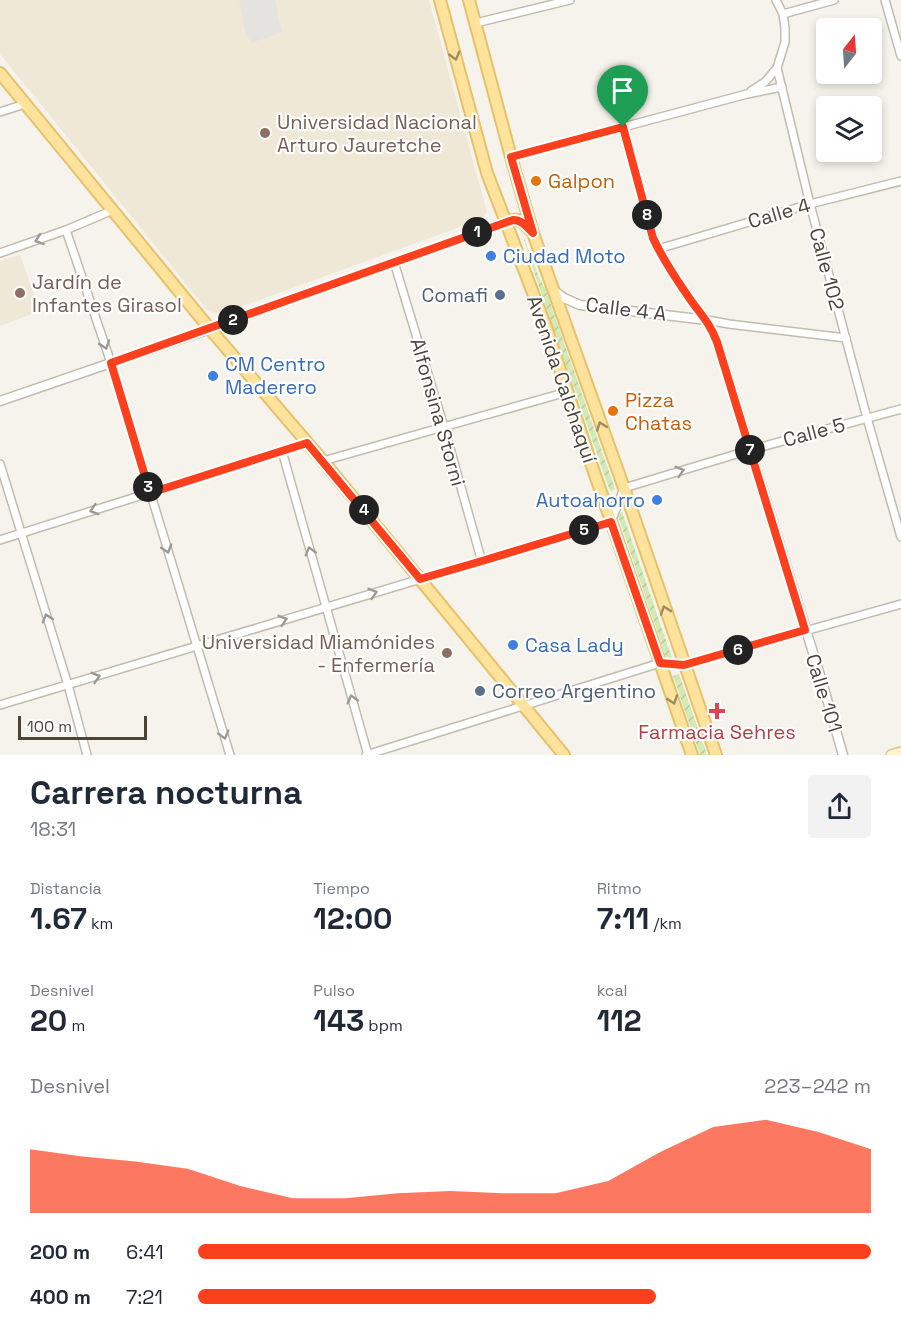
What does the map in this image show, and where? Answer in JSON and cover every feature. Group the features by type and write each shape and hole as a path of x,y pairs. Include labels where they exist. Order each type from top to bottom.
{"main road":[{"name":"Avenida Calchaquí","path":"440,0 487,172 546,327 692,755"},
{"name":"Avenida Calchaquí","path":"469,0 533,233 716,755"},
{"path":"0,73 564,755"},
{"path":"505,222 519,220 533,233"},
{"path":"891,755 901,752"}],"street":[{"path":"476,23 570,0"},
{"path":"747,94 765,82 777,68 785,42 785,28 783,14 776,0"},
{"path":"783,14 834,0"},
{"path":"885,0 901,56"},
{"name":"Calle 102","path":"777,68 810,204 901,537"},
{"path":"511,157 747,94 782,87"},
{"path":"0,112 25,104"},
{"name":"Calle 101","path":"623,127 653,238 693,303 707,320 717,342 843,755"},
{"name":"Calle 4","path":"658,249 810,204 901,182"},
{"path":"0,253 66,230 113,210"},
{"path":"0,401 210,329 505,222"},
{"path":"66,230 111,363 230,755"},
{"name":"Alfonsina Storni","path":"394,262 482,561"},
{"name":"Calle 4 A","path":"553,290 580,305 846,338"},
{"path":"323,461 567,392"},
{"name":"Calle 5","path":"624,488 750,450 901,409"},
{"path":"0,540 307,443"},
{"path":"282,451 367,755 660,663 684,665 901,604"},
{"path":"0,464 87,755"},
{"path":"0,705 611,522 624,488"}],"shaded area":[{"name":"Universidad Nacional Arturo Jauretche","path":"0,0 429,0 487,212 482,219 221,314 208,311 0,54"},
{"path":"239,0 275,0 283,32 251,43 245,30"},
{"name":"Jardín de Infantes Girasol","path":"20,255 40,311 0,326 0,261"}],"green space":[{"path":"521,230 545,288 615,489 610,491 537,281"},
{"path":"622,512 672,658 667,660 617,513"},
{"path":"679,674 707,755 700,755 673,676"}],"place":[{"name":"Universidad Nacional Arturo Jauretche","path":"265,133"},
{"name":"Galpon","path":"536,181"},
{"name":"Ciudad Moto","path":"491,256"},
{"name":"Jardín de Infantes Girasol","path":"20,293"},
{"name":"Comafi","path":"500,295"},
{"name":"CM Centro Maderero","path":"213,376"},
{"name":"Pizza Chatas","path":"613,411"},
{"name":"Autoahorro","path":"657,500"},
{"name":"Casa Lady","path":"513,645"},
{"name":"Universidad Miamónides - Enfermería","path":"447,653"},
{"name":"Correo Argentino","path":"480,691"},
{"name":"Farmacia Sehres","path":"717,711"}],"route":[{"path":"623,127 653,238 693,303 707,320 717,342 805,630 684,665 660,663 611,522 420,579 307,443 150,493 111,363 513,220 523,222 533,233 511,157 623,127"}]}
